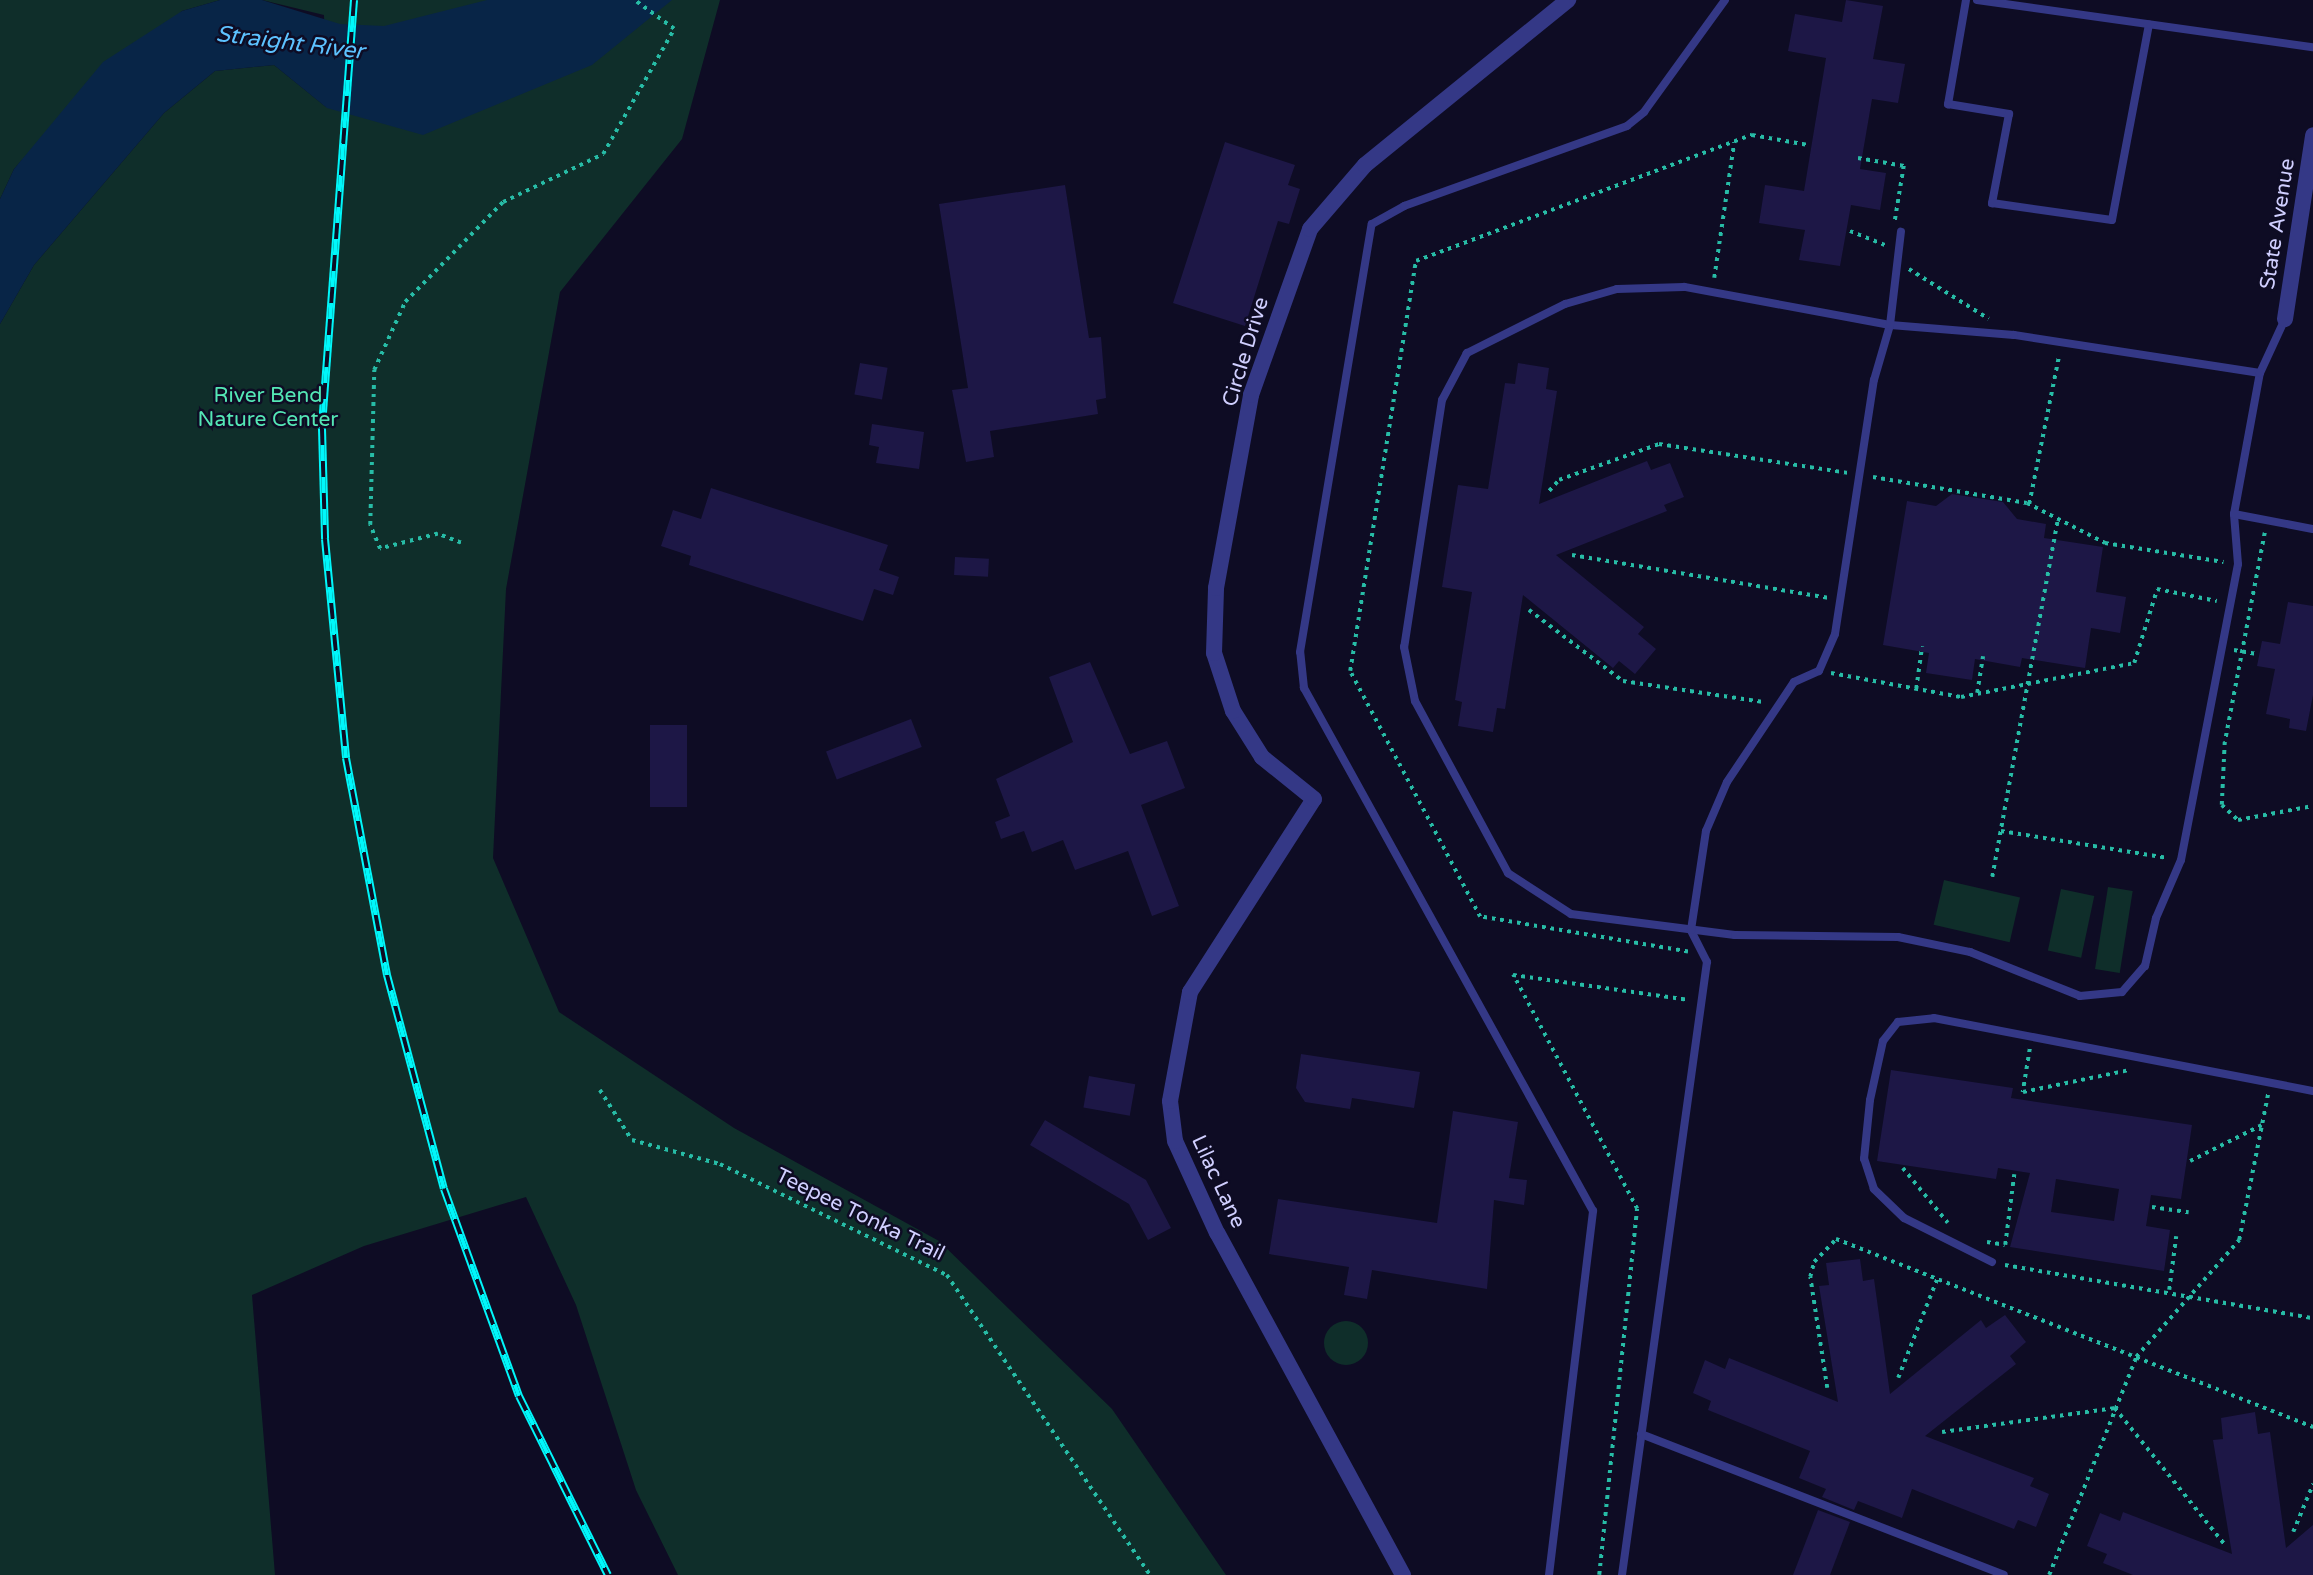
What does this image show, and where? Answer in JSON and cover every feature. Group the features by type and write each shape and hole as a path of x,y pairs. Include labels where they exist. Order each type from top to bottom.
{"street":[{"name":"Circle Drive","path":"1314,800 1262,757 1233,711 1214,653 1216,588 1251,395 1310,229 1365,165 1568,0"},
{"name":"State Avenue","path":"2285,319 2313,135"},
{"name":"Lilac Lane","path":"1314,800 1190,992 1177,1049 1173,1128 1199,1197 1403,1575"}],"lane":[{"path":"1549,1575 1593,1211 1304,688 1300,652 1372,224 1404,206 1627,126 1644,113 1725,0"},
{"path":"1966,0 1948,104 2009,114 1992,202 2112,220 2149,24"},
{"path":"1977,0 2313,47"},
{"path":"1622,1575 1707,955 1690,930 1706,831 1727,782 1794,682 1819,671 1840,600 1874,380 1890,325 1894,259 1901,232"},
{"path":"2260,373 2014,335 1890,325 1712,291 1616,289 1512,326 1467,353 1442,400 1404,647 1415,701 1508,873 1546,901 1592,921 1690,930 1911,939 1970,952 2080,996 2101,998 2136,982 2181,860 2238,564 2234,514 2260,373 2285,319"},
{"path":"2234,514 2313,529"},
{"path":"1992,1262 1904,1218 1874,1189 1864,1159 1870,1100 1883,1041 1898,1022 1934,1018 2313,1091"},
{"path":"1641,1434 2004,1575"}],"path":[{"path":"461,543 438,534 380,549 370,525 374,370 405,302 503,202 603,154 674,29 634,0"},
{"path":"1707,955 1480,917 1350,671 1416,261 1752,135 1808,145"},
{"path":"1712,291 1734,142"},
{"path":"1858,158 1904,166 1891,248 1894,259 2014,335"},
{"path":"1850,231 1891,248"},
{"path":"2029,504 2061,343"},
{"path":"1549,491 1559,480 1659,444 1859,474 2029,504 2105,543 2238,564"},
{"path":"1992,877 2058,519"},
{"path":"2268,520 2220,780 2224,812 2238,820 2313,806"},
{"path":"1572,555 1840,600"},
{"path":"1819,671 1916,689 1977,693 2134,663 2157,589 2230,604"},
{"path":"1530,610 1623,681 1779,704"},
{"path":"1916,689 1922,646"},
{"path":"2222,648 2257,654"},
{"path":"1977,693 1983,656"},
{"path":"2001,831 2181,860"},
{"path":"2032,1037 2023,1093 2162,1062"},
{"path":"2049,1575 2136,1356 2188,1293 2239,1240 2270,1083"},
{"name":"Teepee Tonka Trail","path":"600,1090 632,1140 720,1164 947,1275 1150,1575"},
{"path":"2190,1161 2262,1125"},
{"path":"1903,1168 1952,1228"},
{"path":"1982,1241 2004,1245 2014,1175"},
{"path":"2152,1207 2189,1212"},
{"path":"2168,1290 2176,1236"},
{"path":"1827,1388 1810,1277 1829,1241 1937,1279 2313,1427"},
{"path":"1992,1262 2188,1293 2313,1318"},
{"path":"1898,1378 1937,1279"},
{"path":"1941,1433 2115,1408"},
{"path":"2115,1408 2225,1545"},
{"path":"2294,1532 2313,1484"}],"green space":[{"path":"0,0 220,0 182,11 58,119 14,169 0,199"},
{"name":"River Bend Nature Center","path":"262,0 720,0 682,139 560,292 506,589 493,858 559,1012 734,1128 939,1241 1112,1409 1226,1575 678,1575 636,1490 576,1305 526,1197 364,1246 252,1295 275,1575 0,1575 0,324 34,265 164,113 215,71 274,65 326,107 324,15"},
{"path":"1944,880 2020,898 2010,942 1934,925"},
{"path":"2108,887 2133,891 2120,973 2095,969"},
{"path":"2061,889 2094,896 2081,958 2048,951"},
{"path":"1346,1321 1361,1328 1368,1343 1361,1358 1346,1365 1331,1358 1324,1343 1331,1328"}],"water":[{"name":"Straight River","path":"220,0 262,0 340,24 384,26 487,0 672,0 592,65 423,135 327,108 274,65 215,71 164,113 34,265 0,324 0,199 14,169 103,62 182,11"}],"building":[{"path":"1846,0 1883,6 1873,59 1905,64 1898,103 1872,99 1860,169 1886,173 1880,210 1851,205 1840,266 1799,260 1805,230 1759,223 1765,185 1804,191 1826,58 1788,51 1795,14 1842,22"},
{"path":"1225,142 1295,165 1288,185 1300,189 1289,224 1278,221 1245,326 1173,303"},
{"path":"1065,185 1089,338 1101,337 1106,398 1096,400 1098,414 990,431 994,457 966,462 952,390 968,388 939,204"},
{"path":"860,363 888,368 882,399 854,395"},
{"path":"1518,363 1549,368 1546,389 1557,391 1539,504 1647,461 1651,470 1670,463 1684,497 1664,505 1667,511 1556,555 1644,627 1638,634 1656,649 1635,674 1619,661 1613,668 1523,595 1505,709 1497,708 1493,732 1458,726 1462,702 1455,700 1472,592 1442,587 1458,485 1488,489 1505,383 1515,384"},
{"path":"872,424 924,432 919,469 876,463 879,447 869,445"},
{"path":"711,488 888,545 879,570 899,577 893,595 874,589 863,621 689,565 691,556 661,546 673,510 701,519"},
{"path":"1952,494 2003,502 2017,519 2046,524 2044,538 2103,547 2096,592 2126,597 2120,633 2091,628 2085,668 2022,658 2020,667 1975,659 1972,680 1926,673 1929,653 1883,645 1907,501 1936,506"},
{"path":"955,557 989,559 988,577 954,575"},
{"path":"2288,602 2313,606 2313,695 2306,731 2289,728 2290,719 2266,714 2275,669 2257,666 2262,641 2280,644"},
{"path":"1090,662 1130,754 1167,741 1185,788 1141,805 1179,906 1152,916 1128,851 1075,870 1063,840 1032,852 1024,831 1001,839 995,822 1010,816 996,779 1073,742 1049,677"},
{"path":"911,719 922,747 837,780 826,752"},
{"path":"650,725 687,725 687,807 650,807"},
{"path":"1301,1054 1420,1072 1414,1108 1352,1098 1350,1109 1305,1102 1296,1088"},
{"path":"1891,1070 2013,1088 2011,1098 2192,1125 2181,1199 2151,1195 2146,1226 2170,1230 2164,1271 2010,1247 2030,1173 1998,1168 1996,1179 1877,1161","holes":["2056,1179 2119,1189 2114,1221 2051,1212"]},
{"path":"1089,1076 1135,1084 1130,1116 1083,1108"},
{"path":"1453,1111 1518,1122 1509,1178 1527,1180 1524,1205 1494,1200 1487,1289 1372,1270 1367,1299 1344,1295 1349,1267 1269,1254 1278,1199 1437,1223"},
{"path":"1045,1120 1146,1180 1171,1228 1148,1240 1129,1204 1030,1145"},
{"path":"1860,1259 1863,1281 1874,1279 1890,1394 1981,1320 1986,1328 2005,1315 2026,1342 2010,1356 2016,1364 1925,1436 2034,1478 2030,1486 2049,1494 2036,1527 2018,1520 2014,1529 1912,1489 1902,1518 1858,1501 1854,1510 1822,1497 1826,1489 1799,1478 1810,1451 1708,1410 1711,1401 1693,1393 1705,1360 1725,1369 1729,1358 1838,1402 1819,1286 1829,1285 1826,1263"},
{"path":"2255,1412 2258,1434 2270,1432 2286,1548 2313,1525 2313,1575 2133,1575 2103,1563 2107,1554 2087,1546 2100,1513 2120,1521 2123,1512 2232,1554 2213,1440 2223,1439 2221,1418"},
{"path":"1818,1510 1850,1522 1830,1575 1793,1575"}],"railway":[{"path":"354,0 322,429 325,539 346,758 387,975 444,1189 519,1396 608,1575"}]}
